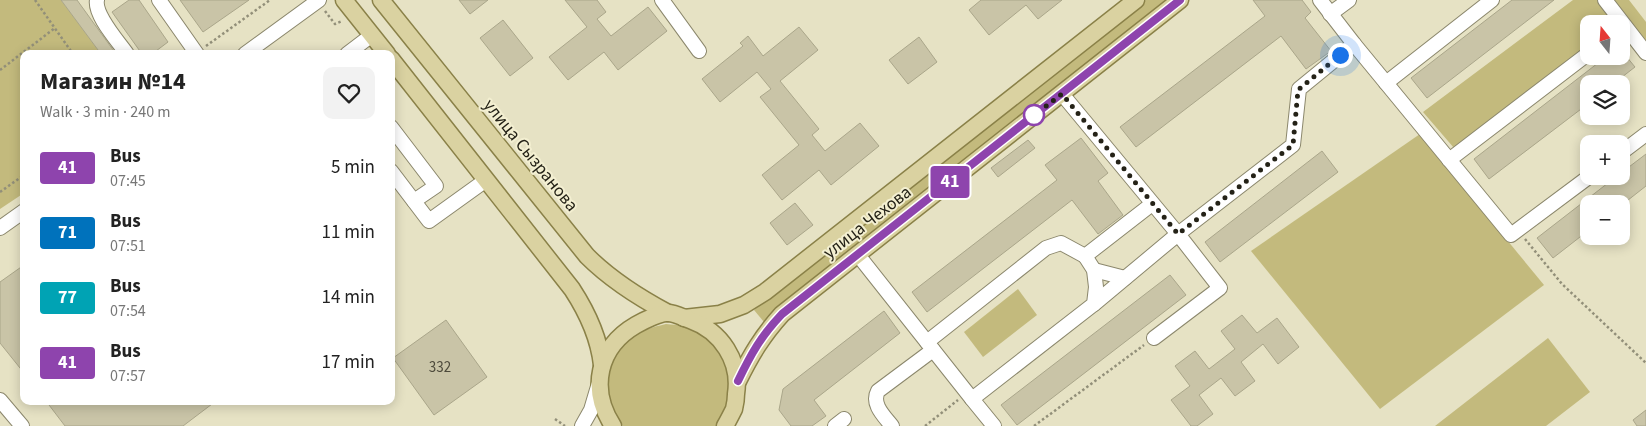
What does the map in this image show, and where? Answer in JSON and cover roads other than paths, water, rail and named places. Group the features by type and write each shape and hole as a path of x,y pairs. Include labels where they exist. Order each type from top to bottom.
{"main road":[{"path":"344,0 384,50"},
{"name":"улица Сызранова","path":"381,0 587,256 602,272 622,287 668,312 701,324 717,335 730,352 738,381"},
{"name":"улица Чехова","path":"738,381 765,332 782,314 1180,0"},
{"name":"улица Чехова","path":"684,318 720,314 744,305 765,292 1129,2"},
{"path":"395,65 562,276 582,304 600,349 602,365"},
{"path":"613,426 606,416 601,402 599,382 602,365 610,347 624,332 643,320 668,312"},
{"path":"725,426 734,408 738,381"},
{"path":"734,408 739,426"}],"street":[{"path":"97,0 96,6 99,14 124,50"},
{"path":"158,0 195,50"},
{"path":"251,50 320,0"},
{"path":"662,0 699,52"},
{"path":"1320,0 1511,235 1580,184"},
{"path":"1330,14 1349,0"},
{"path":"1386,83 1492,0"},
{"path":"1605,0 1615,15"},
{"path":"1630,35 1646,53"},
{"path":"353,50 372,36"},
{"path":"969,396 1094,304 1178,234 1293,145 1298,90 1354,44"},
{"path":"1449,160 1580,60"},
{"path":"1062,94 1178,234 1220,288 1154,338"},
{"path":"395,131 436,186 414,201"},
{"path":"1630,146 1646,134"},
{"path":"395,176 429,221 486,180"},
{"path":"1085,256 1152,204"},
{"path":"0,228 20,214"},
{"path":"892,426 876,404 875,397 878,391 1046,248 1061,243 1085,256 1094,270 1096,287 1094,304"},
{"path":"858,255 994,426"},
{"path":"1094,270 1125,278"},
{"path":"582,426 591,410 599,382"},
{"path":"0,400 19,425"}]}
